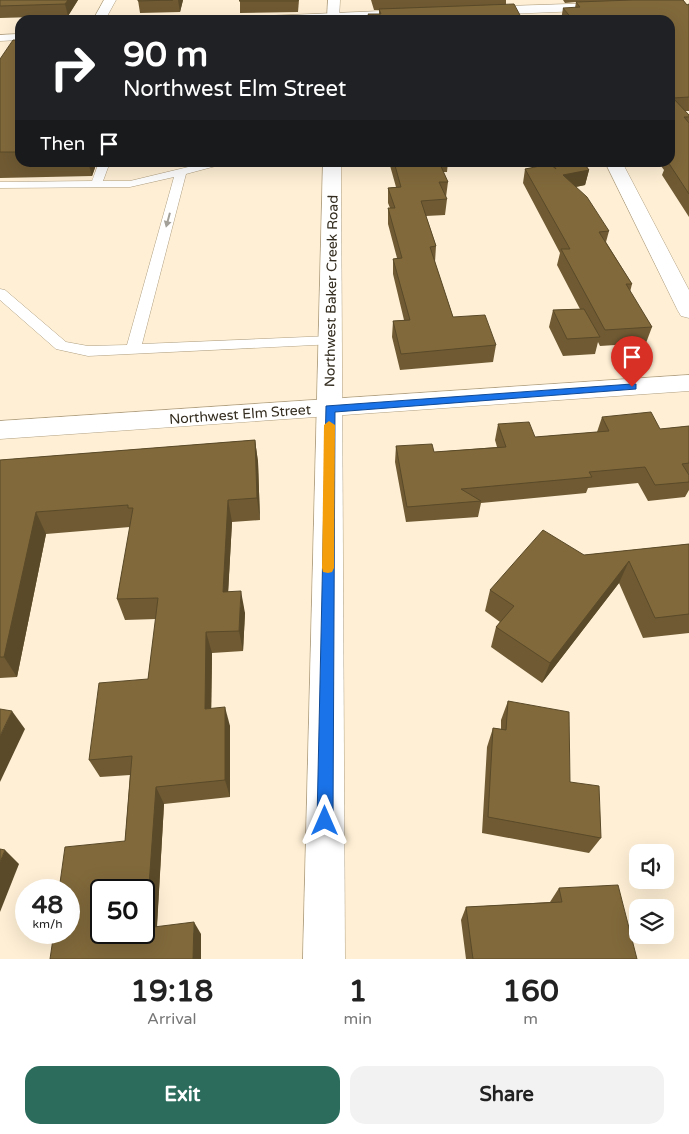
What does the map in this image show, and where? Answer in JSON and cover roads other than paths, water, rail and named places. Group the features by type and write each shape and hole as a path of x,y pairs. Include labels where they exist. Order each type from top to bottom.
{"street":[{"path":"101,15 110,0"},
{"path":"333,15 334,0"},
{"path":"467,12 612,7"},
{"path":"398,15 419,14"},
{"name":"Northwest Baker Creek Road","path":"324,959 332,167"},
{"path":"616,167 689,311"},
{"name":"Northwest Elm Street","path":"0,430 689,383"}],"lane":[{"path":"0,38 15,38"},
{"path":"96,184 103,167"},
{"path":"0,186 130,184 206,167"},
{"path":"133,349 181,173"},
{"path":"0,293 61,346 88,351 330,341"}]}
